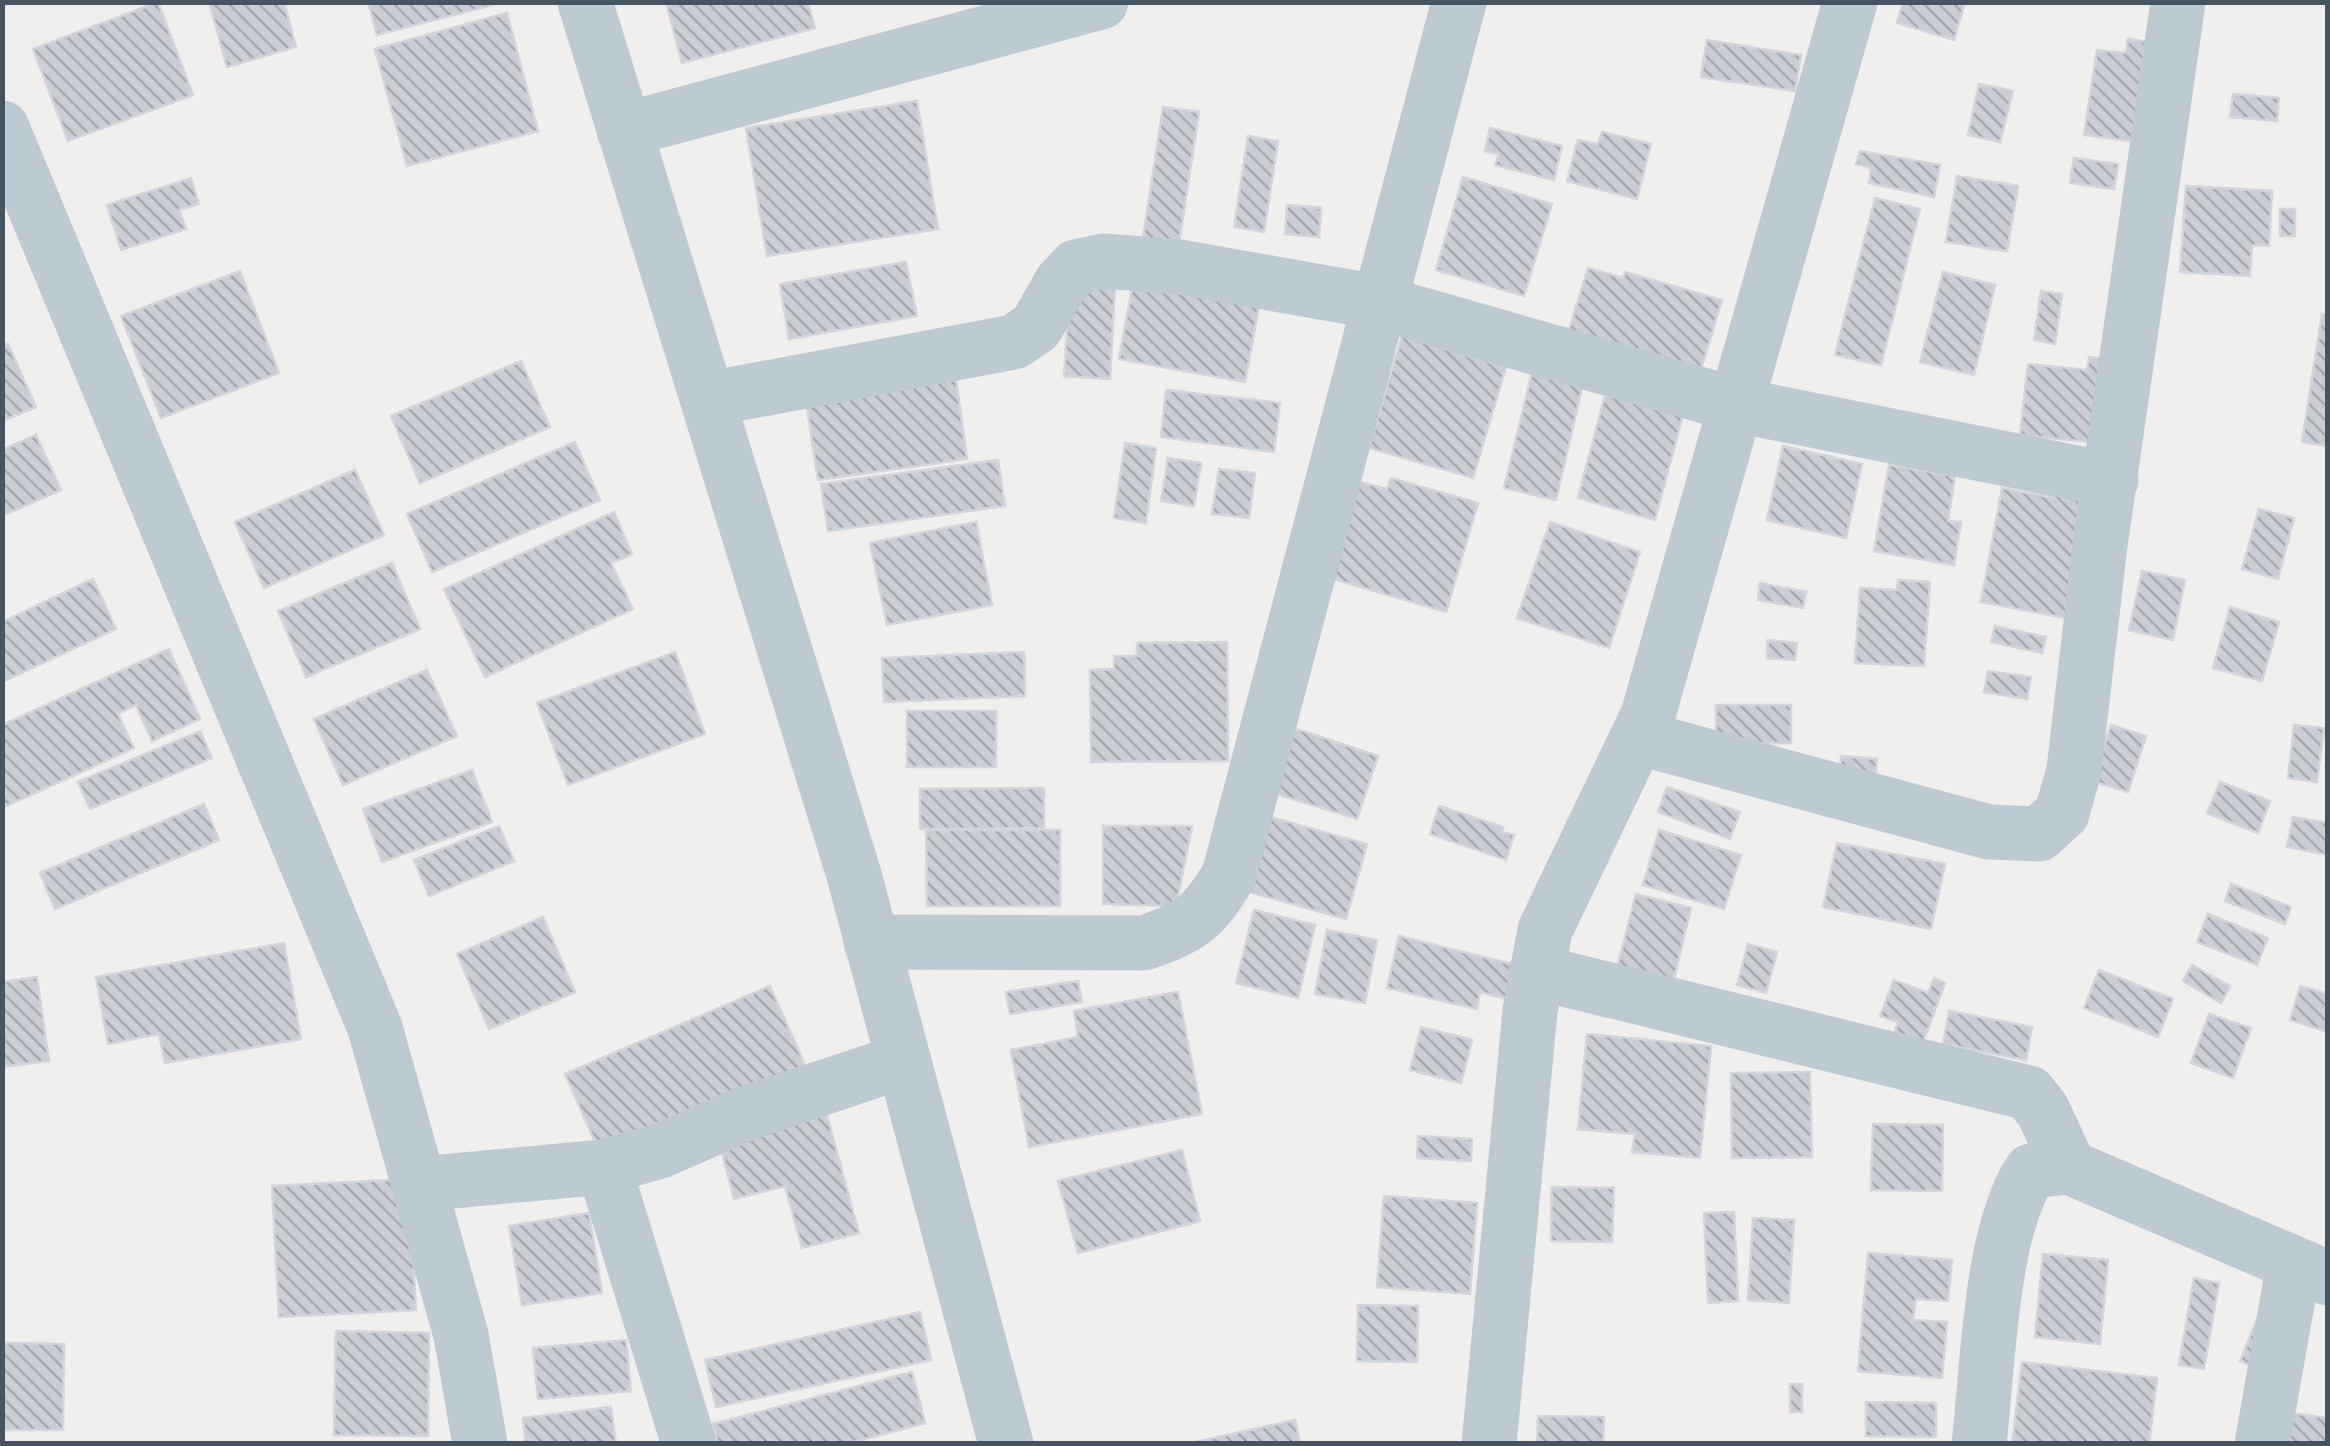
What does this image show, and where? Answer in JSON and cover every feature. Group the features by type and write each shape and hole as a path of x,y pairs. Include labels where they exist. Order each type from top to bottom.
{"street":[{"path":"585,2 872,942 1006,1444"},
{"path":"624,130 1101,2"},
{"path":"872,942 1144,943 1206,914 1229,875 1459,2"},
{"path":"1489,1444 1536,972 1545,930 1640,738 1850,2"},
{"path":"1640,738 1989,832 2039,834 2062,814 2074,770 2178,2"},
{"path":"2,128 376,1028 462,1336 480,1444"},
{"path":"708,400 1014,342 1036,326 1061,283 1076,267 1104,261 1180,267 1377,302 1737,406 2111,480"},
{"path":"1536,972 2030,1092 2069,1167"},
{"path":"421,1184 604,1167 660,1151 747,1113 903,1061"},
{"path":"604,1167 690,1444"},
{"path":"1979,1444 2005,1231 2017,1192 2030,1172 2069,1167 2311,1271 2262,1444"}],"building":[{"path":"158,2 193,95 68,141 33,49"},
{"path":"209,2 284,2 296,47 227,67"},
{"path":"368,2 492,2 493,5 377,35"},
{"path":"666,2 808,2 815,28 682,63"},
{"path":"1903,2 1965,2 1954,40 1897,23"},
{"path":"507,13 538,131 407,166 375,49"},
{"path":"2128,39 2161,44 2146,143 2084,135 2097,50 2126,53"},
{"path":"1707,40 1801,55 1795,91 1701,77"},
{"path":"1979,84 2013,91 2000,142 1968,135"},
{"path":"2233,94 2279,98 2277,121 2230,117"},
{"path":"917,101 938,229 767,256 746,128"},
{"path":"1163,107 1199,112 1178,250 1142,245"},
{"path":"1490,128 1562,146 1554,180 1495,165 1499,154 1485,151"},
{"path":"1602,132 1651,144 1637,199 1567,181 1578,140 1598,144"},
{"path":"1248,136 1278,141 1264,232 1234,227"},
{"path":"1860,151 1940,165 1934,197 1869,183 1871,168 1856,164"},
{"path":"2074,158 2118,164 2114,189 2070,183"},
{"path":"1957,176 2018,186 2007,251 1946,242"},
{"path":"1463,177 1552,204 1524,296 1436,270"},
{"path":"191,178 199,204 179,210 186,229 121,250 107,205"},
{"path":"2186,186 2272,191 2269,246 2252,245 2250,276 2180,272"},
{"path":"1875,198 1920,209 1881,365 1835,355"},
{"path":"1287,205 1321,208 1319,237 1285,234"},
{"path":"2280,209 2295,209 2295,236 2280,236"},
{"path":"906,262 917,316 789,339 780,284"},
{"path":"1588,268 1623,278 1625,272 1722,300 1698,379 1566,340"},
{"path":"240,271 279,373 161,418 121,316"},
{"path":"1943,272 1995,285 1974,375 1920,362"},
{"path":"1070,283 1115,285 1110,379 1064,376"},
{"path":"1133,283 1259,306 1245,382 1119,359"},
{"path":"2041,291 2062,294 2055,344 2034,340"},
{"path":"2322,314 2328,315 2328,446 2302,442"},
{"path":"1402,336 1506,367 1473,478 1369,448"},
{"path":"8,344 36,407 2,421 2,346"},
{"path":"2089,357 2110,359 2100,443 2020,435 2028,364 2087,370"},
{"path":"521,361 550,427 420,483 391,416"},
{"path":"1532,372 1583,384 1556,500 1504,488"},
{"path":"956,380 967,459 818,480 806,401"},
{"path":"1166,390 1280,403 1274,452 1161,437"},
{"path":"1605,395 1683,415 1655,520 1578,498"},
{"path":"36,435 61,490 2,516 2,450"},
{"path":"575,442 600,500 432,572 407,514"},
{"path":"1125,443 1156,448 1146,523 1114,518"},
{"path":"1783,446 1862,464 1846,538 1767,520"},
{"path":"1168,458 1201,463 1194,506 1161,501"},
{"path":"998,460 1005,506 828,531 821,484"},
{"path":"1889,465 1955,476 1948,521 1961,522 1954,565 1874,551"},
{"path":"1219,469 1255,473 1249,518 1212,514"},
{"path":"355,470 384,535 264,588 235,522"},
{"path":"1391,478 1478,503 1446,612 1333,579 1360,482 1387,489"},
{"path":"2056,486 2094,493 2071,619 1981,602 2002,488 2054,498"},
{"path":"2259,509 2294,518 2278,579 2242,569"},
{"path":"614,512 632,554 611,563 633,609 485,677 444,589"},
{"path":"976,522 992,605 887,625 870,543"},
{"path":"1550,522 1640,552 1609,648 1517,618"},
{"path":"392,563 420,629 306,677 278,611"},
{"path":"2142,571 2185,580 2173,640 2129,630"},
{"path":"93,579 116,629 2,682 2,622"},
{"path":"1898,580 1930,582 1924,666 1855,663 1860,588 1897,590"},
{"path":"1760,583 1806,592 1803,608 1758,600"},
{"path":"2230,607 2279,622 2262,681 2213,668"},
{"path":"1995,626 2046,637 2042,653 1991,642"},
{"path":"1768,640 1797,643 1795,660 1767,658"},
{"path":"1227,642 1228,761 1091,762 1090,670 1114,669 1114,656 1137,656 1137,643"},
{"path":"169,649 200,719 152,741 136,705 118,714 134,748 2,808 2,796 7,794 2,783 2,725"},
{"path":"675,652 705,734 568,785 537,703"},
{"path":"1024,652 1025,696 884,702 882,658"},
{"path":"427,670 457,736 343,785 314,719"},
{"path":"1988,671 2031,677 2027,699 1984,692"},
{"path":"1716,705 1791,705 1791,743 1716,743"},
{"path":"907,711 996,711 996,767 907,767"},
{"path":"2111,725 2146,736 2128,792 2092,781"},
{"path":"2294,725 2324,728 2317,782 2288,778"},
{"path":"1294,728 1378,756 1357,819 1273,793"},
{"path":"200,731 212,758 90,809 78,782"},
{"path":"1841,756 1877,759 1876,778 1840,776"},
{"path":"472,770 492,822 382,862 363,809"},
{"path":"2220,782 2270,801 2258,833 2207,813"},
{"path":"1667,787 1740,812 1730,839 1658,812"},
{"path":"1044,788 1044,828 920,829 920,789"},
{"path":"204,804 219,840 55,909 40,873"},
{"path":"1439,806 1503,827 1502,832 1514,835 1506,860 1430,834"},
{"path":"1270,817 1367,844 1346,919 1249,892"},
{"path":"2293,817 2328,823 2328,855 2287,847"},
{"path":"499,826 514,861 429,896 414,860"},
{"path":"1103,826 1192,826 1176,906 1103,904"},
{"path":"926,830 1060,830 1060,906 927,906"},
{"path":"1659,830 1741,855 1724,909 1643,885"},
{"path":"1837,843 1945,864 1931,929 1823,907"},
{"path":"2231,884 2291,907 2285,924 2225,901"},
{"path":"1636,894 1691,908 1672,987 1616,972"},
{"path":"1254,910 1315,925 1298,998 1236,983"},
{"path":"2208,914 2268,938 2257,965 2197,942"},
{"path":"543,917 575,992 489,1029 457,954"},
{"path":"1327,930 1377,940 1365,1003 1315,994"},
{"path":"1399,936 1515,965 1507,999 1480,992 1477,1009 1387,988"},
{"path":"284,943 301,1039 165,1063 159,1034 108,1044 96,977"},
{"path":"1748,944 1777,952 1766,993 1737,985"},
{"path":"2192,965 2230,986 2221,1003 2183,981"},
{"path":"2099,970 2173,999 2158,1037 2084,1008"},
{"path":"37,977 49,1061 2,1067 2,982"},
{"path":"1934,978 1945,983 1918,1056 1890,1046 1898,1022 1880,1016 1894,980 1928,993"},
{"path":"1078,981 1082,1002 1010,1014 1006,992"},
{"path":"770,986 805,1065 600,1153 565,1074"},
{"path":"2300,986 2328,994 2328,1032 2290,1020"},
{"path":"1178,992 1202,1114 1029,1147 1011,1050 1078,1037 1074,1011"},
{"path":"1949,1011 2032,1027 2026,1060 1943,1044"},
{"path":"2209,1014 2251,1028 2233,1078 2191,1063"},
{"path":"1421,1027 1472,1040 1461,1083 1410,1070"},
{"path":"1587,1034 1711,1046 1700,1158 1632,1152 1635,1134 1578,1129"},
{"path":"1810,1072 1812,1157 1732,1158 1731,1073"},
{"path":"826,1112 859,1233 802,1248 785,1186 734,1199 719,1140"},
{"path":"1873,1124 1943,1125 1942,1191 1871,1190"},
{"path":"1418,1136 1472,1139 1471,1161 1417,1158"},
{"path":"1182,1150 1200,1221 1078,1253 1058,1181"},
{"path":"409,1179 416,1310 279,1317 272,1186"},
{"path":"1552,1187 1614,1188 1612,1242 1551,1241"},
{"path":"1384,1196 1477,1203 1470,1294 1377,1287"},
{"path":"1734,1212 1738,1301 1708,1303 1704,1213"},
{"path":"589,1213 602,1293 522,1305 509,1226"},
{"path":"1753,1218 1794,1220 1789,1303 1748,1300"},
{"path":"1868,1253 1952,1260 1948,1301 1916,1299 1913,1320 1947,1322 1942,1378 1858,1371"},
{"path":"2043,1254 2108,1260 2100,1344 2035,1337"},
{"path":"2194,1278 2219,1283 2204,1369 2179,1365"},
{"path":"1358,1305 1418,1306 1417,1362 1357,1361"},
{"path":"2261,1310 2256,1368 2240,1361"},
{"path":"920,1312 931,1360 716,1407 705,1360"},
{"path":"336,1331 429,1333 428,1436 334,1435"},
{"path":"626,1340 631,1391 538,1399 533,1348"},
{"path":"2,1343 64,1344 63,1430 2,1430"},
{"path":"2022,1362 2157,1378 2149,1444 2012,1444"},
{"path":"912,1372 925,1423 846,1444 718,1444 713,1424"},
{"path":"1790,1384 1802,1384 1802,1412 1790,1412"},
{"path":"1866,1402 1936,1403 1936,1437 1866,1436"},
{"path":"611,1407 616,1444 526,1444 523,1418"},
{"path":"2291,1413 2328,1418 2328,1444 2286,1444"},
{"path":"1538,1416 1604,1417 1603,1444 1537,1444"},
{"path":"1295,1420 1300,1444 1186,1444"}]}
